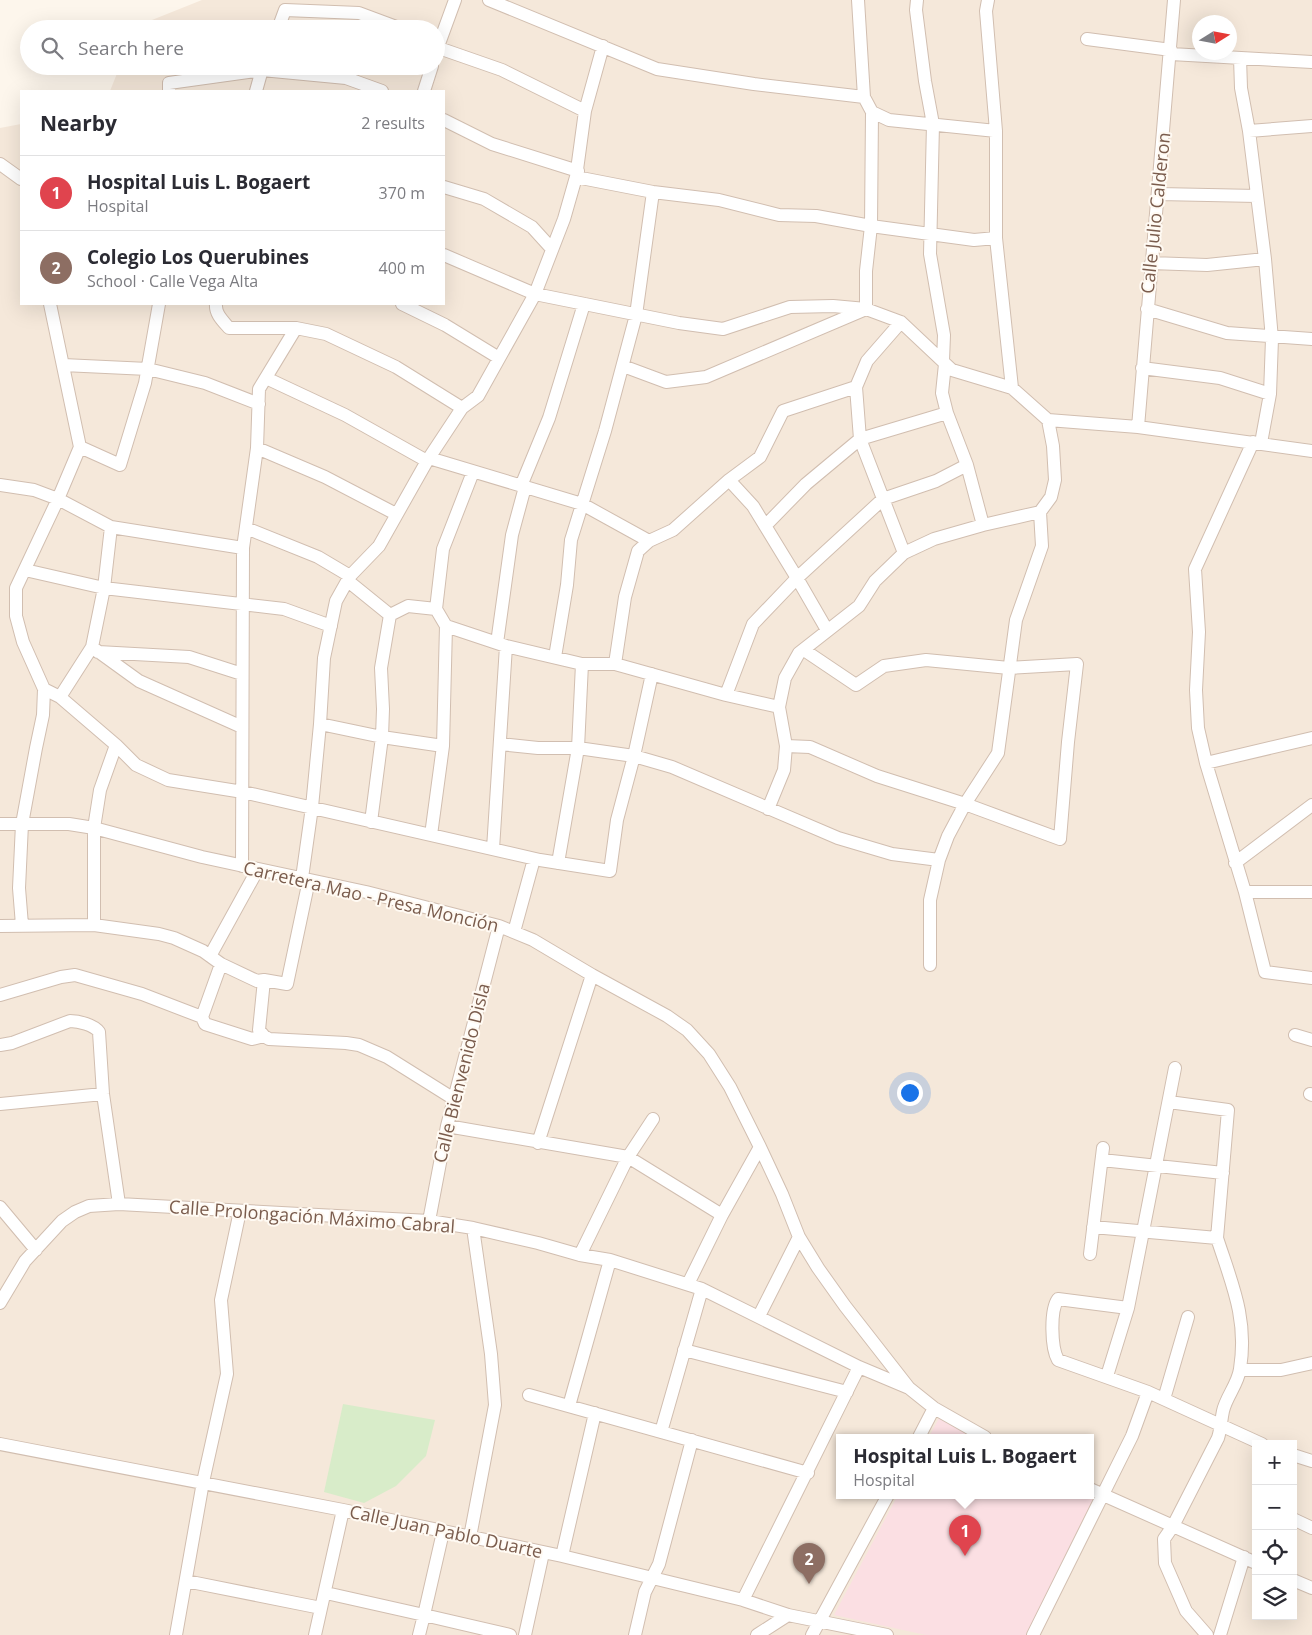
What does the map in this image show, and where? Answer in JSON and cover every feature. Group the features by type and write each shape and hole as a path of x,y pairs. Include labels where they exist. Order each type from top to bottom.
{"street":[{"path":"445,27 455,0"},
{"path":"489,0 656,69 754,84 864,97"},
{"path":"858,0 864,97 872,112 871,226 866,271 866,309"},
{"path":"917,0 916,10 925,81 933,124 930,254 944,335 942,393 947,413 967,465 983,525"},
{"path":"988,0 986,11 996,131 996,238 1012,388"},
{"name":"Calle Julio Calderon","path":"1138,426 1174,0"},
{"path":"282,20 286,10 359,13 378,20"},
{"path":"1087,39 1171,52 1312,62"},
{"path":"0,926 94,925 158,934 174,938 203,951 216,960 257,981 264,980 287,984 305,879 320,724 324,658 336,601 349,578 379,546 428,460 462,408 478,396 535,294 564,219 577,174 585,111 603,46"},
{"path":"445,52 502,70 585,111"},
{"path":"1240,58 1241,88 1249,131 1265,259 1272,336 1270,394 1257,443 1196,569 1199,632 1196,690 1198,728 1206,763 1244,892 1265,972 1312,978"},
{"path":"169,90 169,83 219,75"},
{"path":"256,90 260,75"},
{"path":"321,75 346,78 379,90"},
{"path":"424,90 429,75"},
{"path":"872,112 889,120 996,131"},
{"path":"445,120 492,144 577,174 653,192 719,200 779,215 816,216 871,226 974,240 996,238"},
{"path":"1249,131 1312,126"},
{"path":"0,164 20,178"},
{"path":"445,186 484,200 524,222 532,227 552,249"},
{"path":"555,657 567,585 571,540 605,431 636,314 653,192"},
{"path":"1159,194 1257,196"},
{"path":"445,254 535,294 723,330 790,307 833,306 866,309 901,322 952,370 1012,388 1048,420 1053,446 1056,480 1051,497 1040,512 1042,546 1016,620 998,753 965,804 948,836 940,860 930,900 930,965"},
{"path":"1151,263 1207,265 1265,259"},
{"path":"493,850 500,744 501,644 512,535 523,487 549,418 584,304"},
{"path":"22,925 19,888 22,824 44,715 44,689 23,642 16,616 16,588 58,499 80,446 50,305"},
{"path":"80,446 120,465 145,383 159,305"},
{"path":"216,305 219,318 230,328 296,328 326,334 387,363 462,408"},
{"path":"404,305 445,325 499,358"},
{"path":"622,366 666,382 706,377 866,309"},
{"path":"1147,309 1227,333 1312,339"},
{"path":"901,322 867,361 856,387 860,439 904,553"},
{"path":"242,866 243,548 257,448 259,389 296,328"},
{"path":"63,365 148,369 205,383 259,404"},
{"path":"1142,368 1220,378 1270,394"},
{"path":"266,378 345,415 428,460 582,504 649,541"},
{"path":"616,664 625,597 638,551 649,541 673,530 729,480 760,457 783,411 856,387"},
{"path":"765,526 806,484 860,439 947,413"},
{"path":"1048,420 1138,426 1312,451"},
{"path":"257,448 325,476 396,514"},
{"path":"726,695 752,624 797,578 884,499 936,480 967,465"},
{"path":"431,835 443,746 446,626 436,609 443,549 473,472"},
{"path":"729,480 753,506 827,630"},
{"path":"0,485 34,490 58,499 111,528 243,548"},
{"path":"768,808 784,770 786,746 779,707 785,678 799,653 859,606 875,581 904,553 934,539 1040,512"},
{"path":"60,697 95,649 111,528"},
{"path":"246,528 318,557 349,578 390,615"},
{"path":"25,570 104,588 284,609 331,626"},
{"path":"390,615 408,606 436,609"},
{"path":"371,822 384,708 381,668 390,615"},
{"path":"446,626 501,644 582,664 616,664 726,695 779,707"},
{"path":"95,649 189,657 242,674"},
{"path":"95,649 139,681 242,727"},
{"path":"786,746 810,747 877,776 965,804 1060,839 1077,664 1009,668 926,660 884,666 856,685 804,650"},
{"path":"558,863 578,748 582,664"},
{"path":"44,689 60,697 116,744 136,765 168,780 243,792 534,859 610,871 617,820 634,756 652,674"},
{"path":"320,724 382,737 443,746"},
{"path":"1206,763 1312,738"},
{"path":"94,925 94,828 100,790 116,744"},
{"path":"500,744 538,748 578,748 634,756 672,767 838,838 892,854 940,860"},
{"path":"1235,864 1312,805"},
{"name":"Carretera Mao - Presa Monción","path":"0,824 69,824 94,828 202,857 366,892 499,926 533,940 592,975 668,1016 687,1030 709,1054 730,1087 760,1147 782,1194 799,1238 818,1268 909,1388"},
{"path":"514,932 534,859"},
{"path":"258,870 216,960 202,1017 205,1024 252,1039 264,1036"},
{"path":"1244,892 1312,892"},
{"name":"Calle Bienvenido Disla","path":"429,1221 447,1126 499,926"},
{"path":"0,995 61,977 75,975 142,994 202,1017"},
{"path":"538,1143 592,975"},
{"path":"264,980 259,1030 264,1036 269,1039 360,1045 386,1057 454,1100"},
{"path":"0,1045 12,1043 70,1021 76,1021 96,1028 101,1037 103,1094 119,1204"},
{"path":"1295,1035 1312,1040"},
{"path":"1107,1376 1128,1308 1175,1068"},
{"path":"0,1104 103,1094"},
{"path":"1169,1102 1228,1110 1217,1238 1241,1312 1240,1370 1223,1412 1222,1426 1218,1438 1173,1526 1164,1539 1165,1563 1186,1611 1207,1635"},
{"path":"580,1255 628,1157 653,1118"},
{"path":"447,1126 628,1157 722,1215"},
{"path":"688,1284 722,1215 760,1147"},
{"path":"1090,1254 1102,1154 1157,1166 1223,1174"},
{"name":"Calle Prolongación Máximo Cabral","path":"0,1304 25,1261 62,1221 88,1206 119,1204 429,1221 473,1228 580,1255 610,1260 702,1289 859,1366 909,1388 934,1408 980,1434"},
{"path":"0,1207 36,1250"},
{"path":"176,1635 203,1482 227,1374 221,1300 240,1212"},
{"path":"1093,1227 1217,1238"},
{"path":"470,1537 495,1405 491,1354 473,1228"},
{"path":"759,1316 799,1238"},
{"path":"569,1406 610,1260"},
{"path":"661,1432 702,1289"},
{"path":"1128,1308 1058,1299 1055,1303 1053,1341 1055,1354 1061,1362 1107,1376 1148,1392 1253,1440"},
{"path":"1164,1399 1188,1317"},
{"path":"684,1350 847,1392"},
{"path":"1240,1370 1281,1370 1312,1363"},
{"path":"743,1600 808,1473 859,1366"},
{"path":"1033,1635 1132,1436 1148,1392"},
{"path":"529,1395 808,1473"},
{"path":"921,1434 934,1408"},
{"path":"562,1556 595,1413"},
{"path":"635,1635 645,1592 659,1564 692,1440"},
{"name":"Calle Juan Pablo Duarte","path":"0,1444 344,1510 562,1556 743,1600 788,1615 887,1635"},
{"path":"1297,1456 1312,1461"},
{"path":"1094,1491 1250,1560 1220,1635"},
{"path":"812,1635 886,1499"},
{"path":"315,1635 344,1510"},
{"path":"1297,1522 1312,1528"},
{"path":"419,1635 443,1532"},
{"path":"525,1635 543,1553"},
{"path":"186,1581 321,1608"},
{"path":"1297,1582 1312,1588"},
{"path":"326,1593 510,1635"},
{"path":"757,1635 788,1615"}],"shaded area":[{"path":"202,0 1312,0 1312,1635 0,1635 0,128 20,124 20,305 445,305 445,90 110,90 116,75 445,75 445,20 152,20"},
{"path":"939,1418 970,1434 931,1434"},
{"path":"896,1499 1093,1499 1026,1635 926,1635 834,1615"}],"green space":[{"path":"343,1404 435,1420 426,1456 396,1486 364,1503 324,1492"}],"place":[{"name":"Hospital Luis L. Bogaert","path":"965,1556"},
{"name":"Colegio Los Querubines","path":"809,1584"}]}
